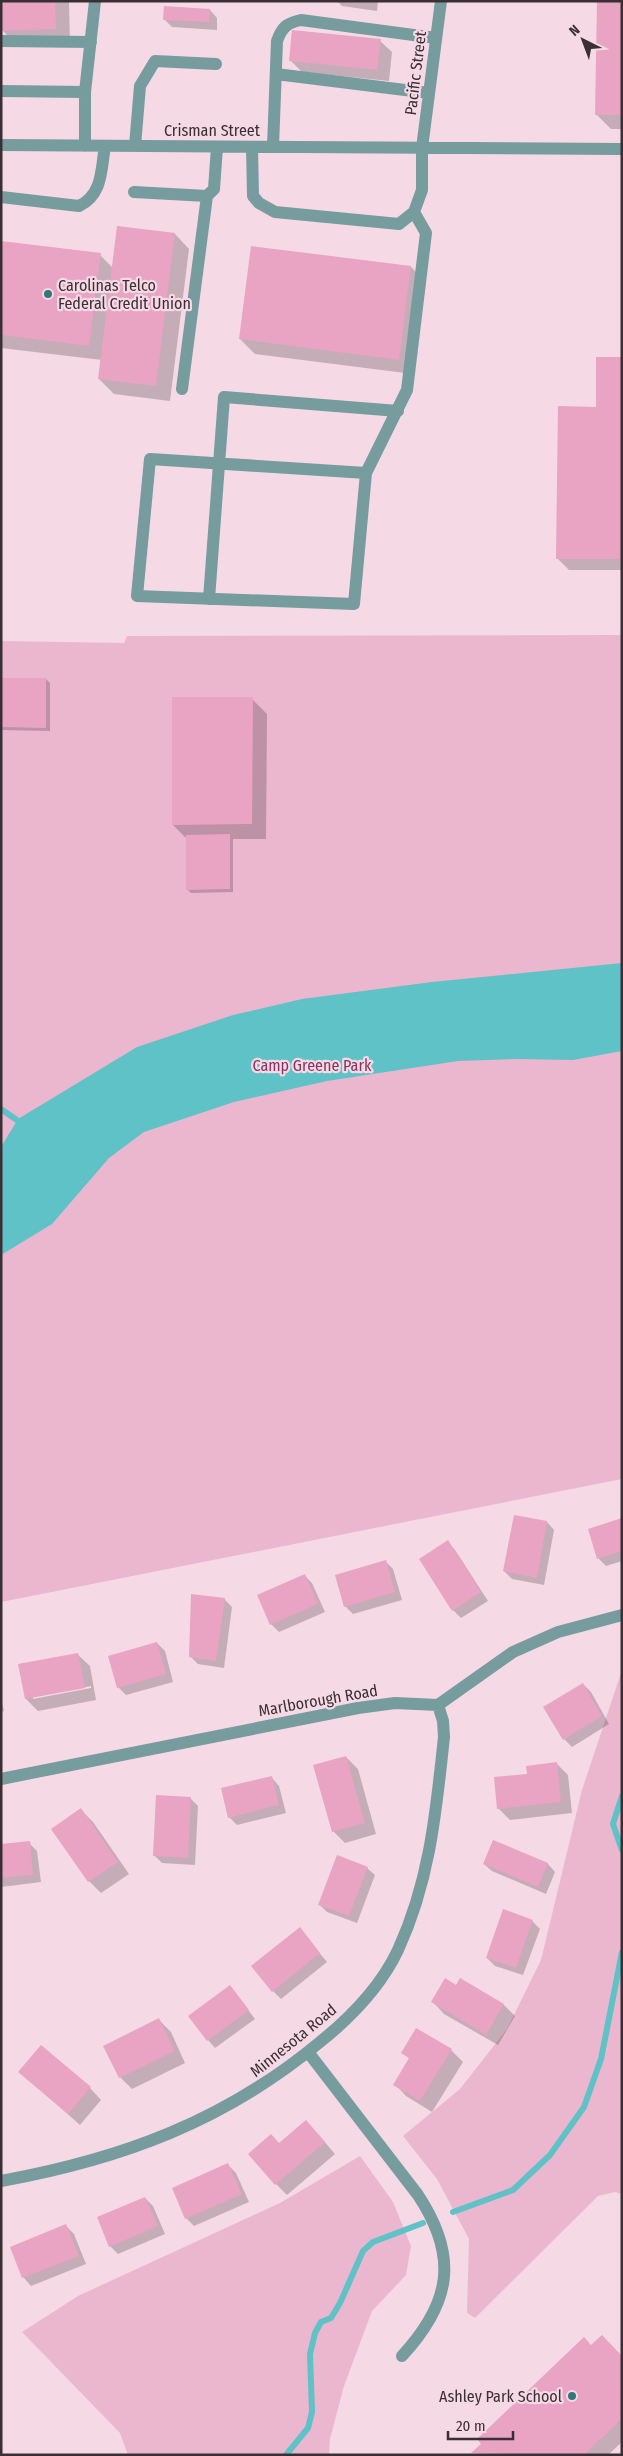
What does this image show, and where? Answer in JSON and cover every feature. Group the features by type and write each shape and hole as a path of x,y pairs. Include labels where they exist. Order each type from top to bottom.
{"street":[{"path":"85,146 85,92 95,1"},
{"name":"Pacific Street","path":"414,212 422,190 422,148 441,1"},
{"path":"274,147 277,41 280,31 288,23 301,20 436,38"},
{"path":"1,41 91,42"},
{"path":"135,146 140,86 155,62 216,64"},
{"path":"276,74 429,93"},
{"path":"1,91 85,92"},
{"name":"Crisman Street","path":"1,145 622,149"},
{"path":"1,198 79,206 89,202 98,189 105,146"},
{"path":"182,389 207,196 214,189 217,147"},
{"path":"252,147 253,196 259,203 275,212 399,224 414,212 426,232 407,390 366,473 354,604 137,596 150,459 366,473"},
{"path":"134,192 207,196"},
{"path":"209,599 224,397 398,411"},
{"path":"438,1705 514,1652 558,1632 622,1615"},
{"name":"Marlborough Road","path":"1,1778 358,1708 395,1703 438,1705"},
{"name":"Minnesota Road","path":"1,2181 86,2163 161,2138 215,2113 256,2090 341,2026 372,1991 397,1952 416,1905 433,1838 444,1737 443,1721 438,1705"},
{"path":"308,2052 418,2195 429,2212 444,2247 445,2268 436,2304 418,2339 402,2356"}],"green space":[{"name":"Camp Greene Park","path":"622,635 622,1479 1,1602 1,641 124,643 127,636"},
{"path":"622,1670 622,2194 615,2192 598,2196 475,2318 467,2313 469,2239 437,2179 403,2136 460,2089 507,2029 541,1960 582,1790"},
{"path":"360,2156 393,2202 411,2246 406,2275 372,2311 344,2386 330,2439 329,2455 128,2455 120,2433 22,2332 78,2296 280,2203"}],"water":[{"path":"622,963 622,1051 573,1060 458,1061 327,1081 234,1102 144,1132 109,1158 52,1224 1,1255 1,1147 18,1119 137,1047 233,1015 302,999 432,982"}],"building":[{"path":"1,1 55,1 56,29 1,31"},
{"path":"597,1 622,1 622,115 595,115"},
{"path":"164,6 210,9 209,22 163,20"},
{"path":"292,30 381,39 377,70 289,61"},
{"path":"117,226 175,233 156,386 98,379"},
{"name":"Carolinas Telco Federal Credit Union","path":"1,241 101,253 89,346 1,335"},
{"path":"251,246 411,266 399,360 239,339"},
{"path":"596,357 622,357 622,559 556,559 558,406 596,407"},
{"path":"1,678 46,678 46,728 1,727"},
{"path":"172,697 253,697 252,824 172,825"},
{"path":"230,834 230,889 186,890 186,835"},
{"path":"514,1515 547,1521 537,1578 503,1571"},
{"path":"622,1518 622,1551 597,1559 588,1529"},
{"path":"448,1540 481,1592 452,1611 419,1559"},
{"path":"386,1560 395,1592 344,1607 335,1575"},
{"path":"305,1574 318,1604 270,1625 257,1595"},
{"path":"191,1594 225,1598 216,1661 189,1657"},
{"path":"157,1642 166,1674 117,1688 108,1656"},
{"path":"78,1653 85,1688 25,1699 18,1664"},
{"path":"583,1683 602,1716 563,1740 543,1707"},
{"path":"346,1756 365,1823 332,1832 313,1765"},
{"path":"557,1762 561,1802 497,1809 494,1777 527,1774 526,1766"},
{"path":"272,1776 279,1805 228,1818 221,1788"},
{"path":"156,1795 191,1797 188,1858 153,1856"},
{"path":"81,1808 118,1862 88,1882 51,1829"},
{"path":"493,1840 548,1863 538,1887 483,1864"},
{"path":"30,1841 33,1875 1,1878 1,1844"},
{"path":"337,1855 368,1867 349,1916 318,1905"},
{"path":"503,1909 533,1920 516,1968 486,1958"},
{"path":"300,1927 320,1953 272,1992 251,1966"},
{"path":"445,1978 456,1985 460,1978 504,2004 486,2035 431,2002"},
{"path":"230,1985 249,2010 207,2041 188,2016"},
{"path":"159,2018 175,2051 119,2078 103,2046"},
{"path":"416,2028 452,2049 420,2101 393,2085 409,2058 401,2053"},
{"path":"41,2045 91,2087 68,2114 18,2072"},
{"path":"306,2120 325,2142 275,2185 248,2154 271,2134 279,2143"},
{"path":"228,2163 242,2194 185,2219 172,2188"},
{"path":"145,2197 158,2226 109,2247 97,2217"},
{"path":"66,2224 79,2256 22,2278 10,2247"},
{"name":"Ashley Park School","path":"602,2335 622,2356 622,2368 619,2370 622,2373 622,2419 584,2455 471,2453 481,2444 477,2439 584,2337 591,2345"}],"waterway":[{"path":"1,1109 24,1125"},
{"path":"622,1796 613,1824 622,1850"},
{"path":"453,2212 513,2190 550,2155 584,2107 601,2059 622,1952"},
{"path":"286,2455 308,2428 312,2412 310,2354 315,2333 321,2322 331,2318 340,2303 363,2251 373,2242 423,2223"}],"place":[{"name":"Carolinas Telco Federal Credit Union","path":"48,294"},
{"name":"Ashley Park School","path":"572,2396"}]}
